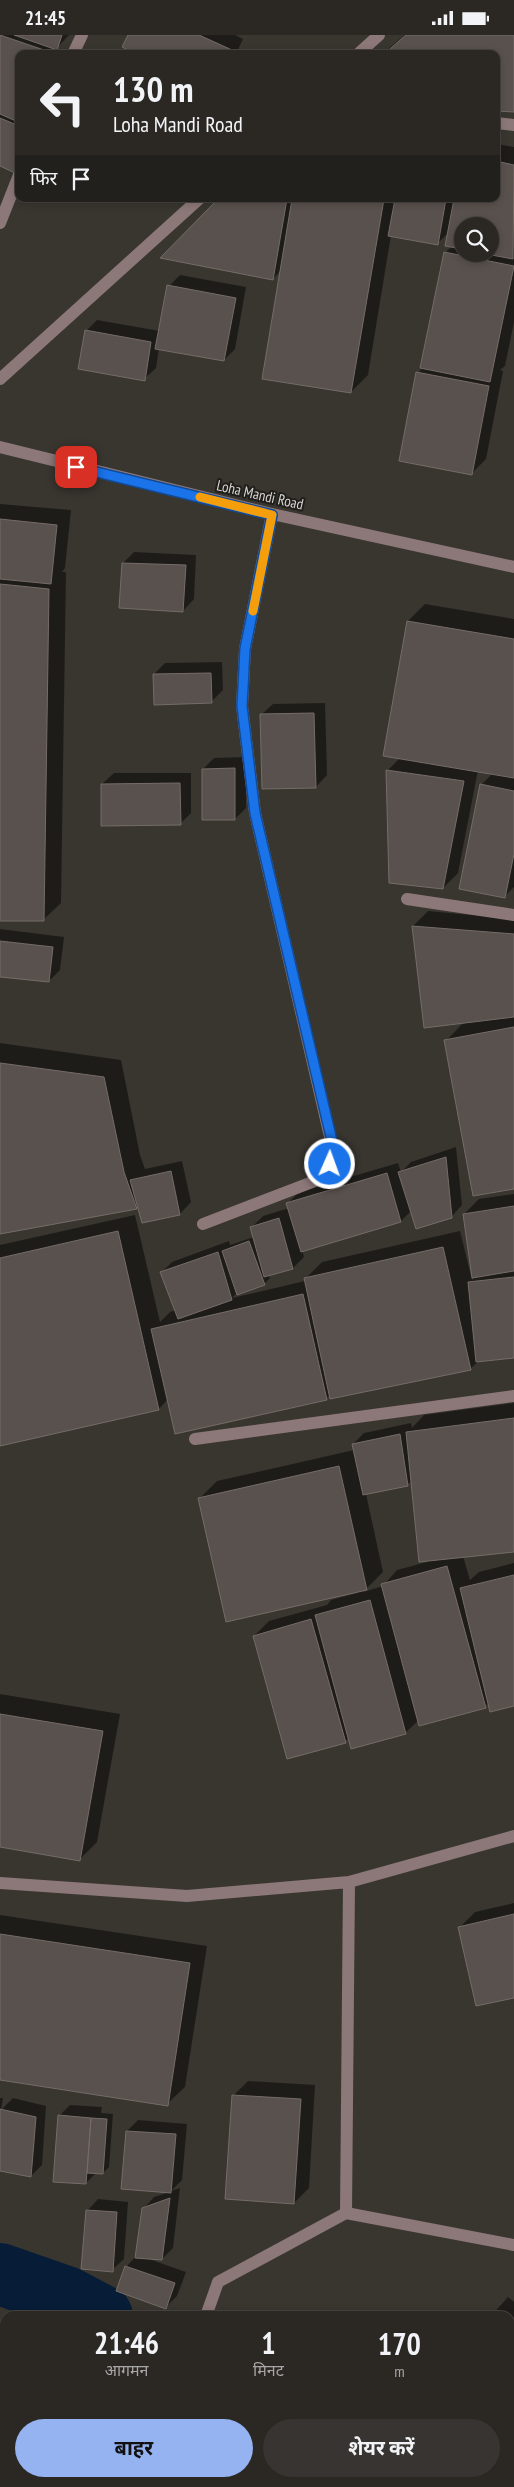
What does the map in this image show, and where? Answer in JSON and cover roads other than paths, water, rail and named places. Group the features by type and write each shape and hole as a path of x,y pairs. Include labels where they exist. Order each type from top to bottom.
{"street":[{"path":"75,50 82,35"},
{"path":"362,50 379,35"},
{"path":"500,123 514,125"},
{"path":"0,223 15,185"},
{"path":"0,379 196,202"},
{"name":"Loha Mandi Road","path":"0,447 272,515 514,567"},
{"path":"203,1224 315,1181 330,1164 332,1141 255,813 242,706 245,649 272,515"},
{"path":"407,899 514,915"},
{"path":"195,1439 514,1396"},
{"path":"0,1883 187,1896 348,1882 514,1836"},
{"path":"346,2213 348,1882"},
{"path":"208,2311 218,2282 346,2213 514,2245"}],"waterway":[{"path":"0,2274 66,2297 93,2311"}]}
